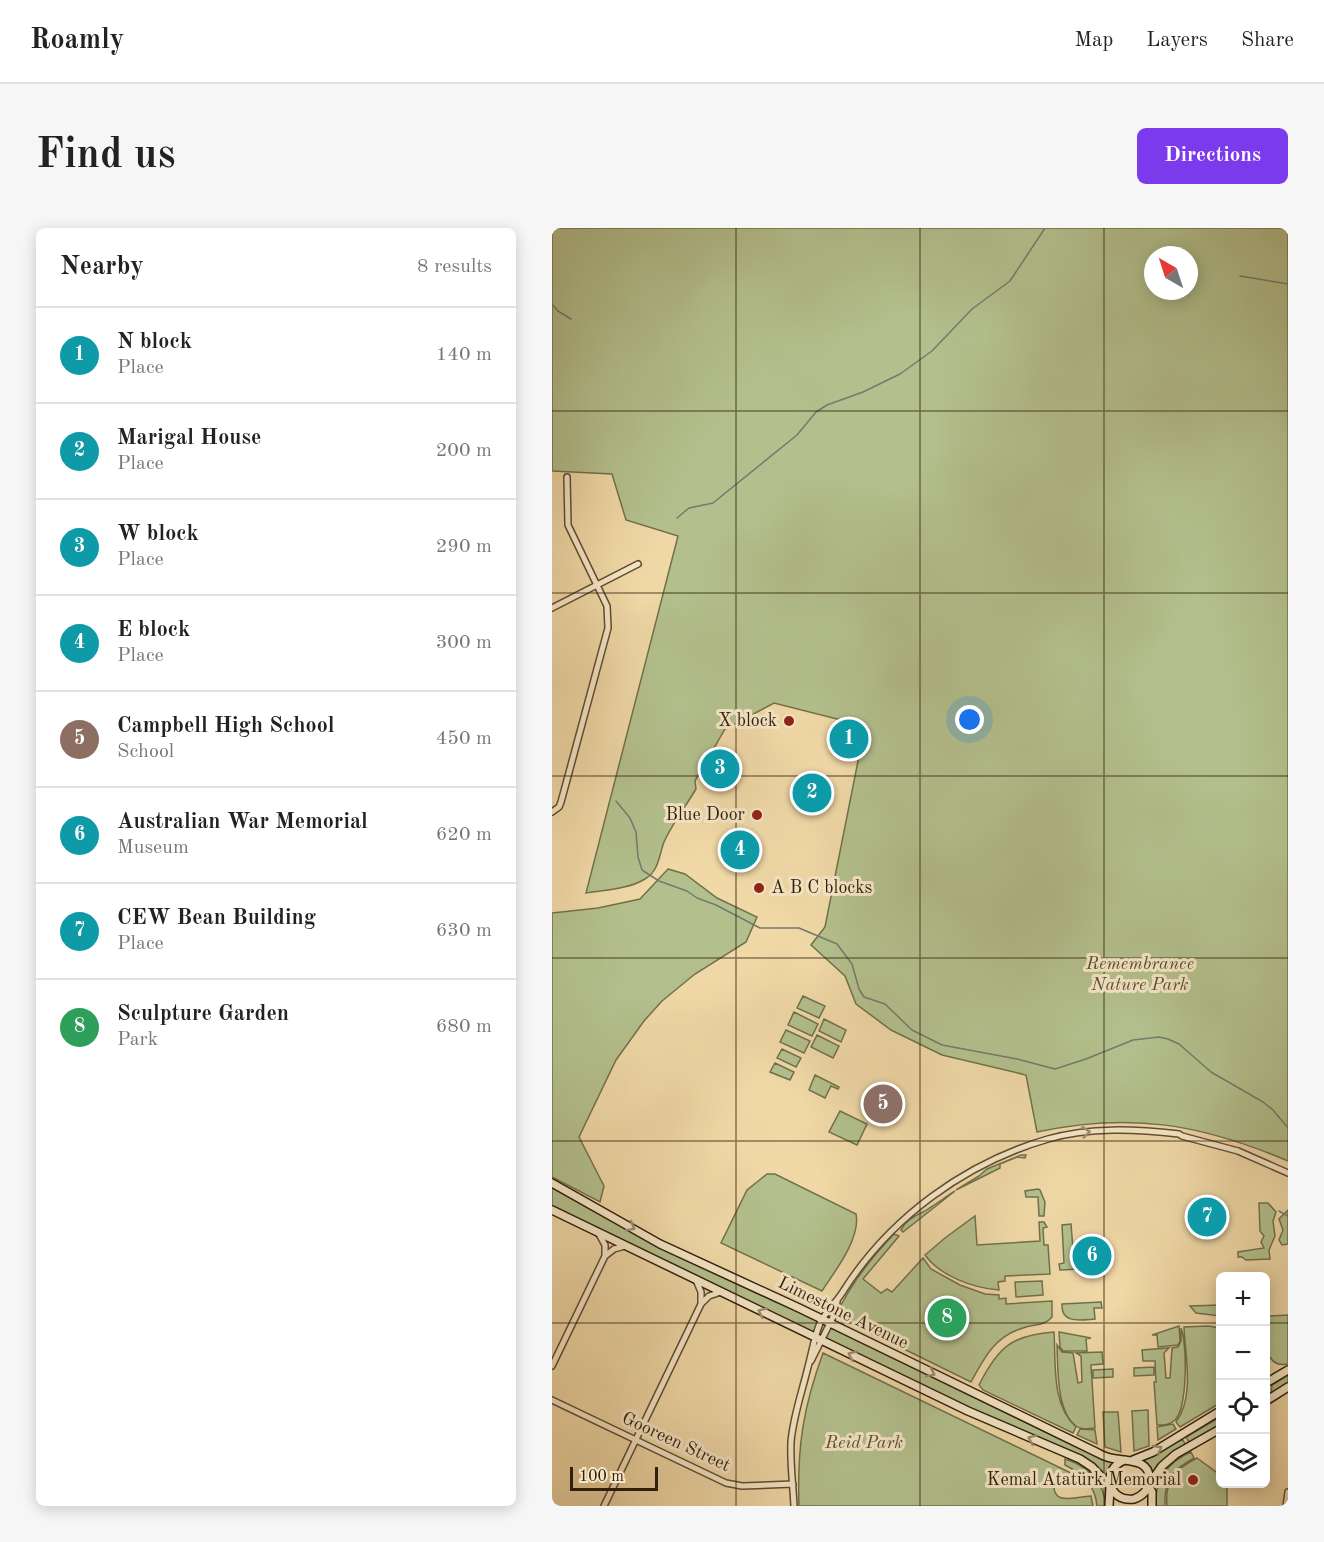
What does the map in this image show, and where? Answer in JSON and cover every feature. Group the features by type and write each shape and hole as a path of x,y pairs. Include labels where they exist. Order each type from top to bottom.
{"main road":[{"name":"Limestone Avenue","path":"552,1183 660,1244 1104,1456 1129,1460"},
{"name":"Limestone Avenue","path":"552,1210 968,1411 1080,1459 1092,1467 1110,1486"},
{"path":"1270,1381 1288,1370"},
{"path":"1270,1398 1288,1387"},
{"path":"1109,1506 1109,1476 1113,1467 1153,1452 1216,1414"},
{"path":"1110,1486 1120,1498 1130,1500 1143,1494 1168,1460 1216,1432"},
{"path":"1129,1460 1140,1463 1146,1469 1149,1476 1148,1485 1152,1492 1152,1506"}],"street":[{"path":"552,812 559,807 561,802 608,628 607,606 568,525 567,477"},
{"path":"552,608 638,564"},
{"path":"794,1506 791,1442 797,1407 822,1320 869,1255 912,1212 963,1176 1048,1139 1104,1130 1179,1134 1238,1150 1288,1173"},
{"path":"552,1366 605,1256 605,1245 599,1233"},
{"path":"605,1256 614,1249 625,1246"},
{"path":"696,1280 701,1292 701,1304"},
{"path":"604,1506 701,1304 710,1296 721,1292"},
{"path":"818,1339 830,1324 838,1300"},
{"name":"Gooreen Street","path":"552,1400 732,1485 793,1484"},
{"path":"1286,1506 1288,1492"}],"green space":[{"name":"Remembrance Nature Park","path":"552,228 1288,228 1288,1161 1225,1138 1165,1125 1104,1123 1037,1132 1026,1075 942,1055 891,1030 856,1004 845,976 811,945 825,927 865,726 774,703 725,729 695,781 696,789 667,835 658,862 650,876 617,889 586,893 678,536 626,520 612,474 552,471"},
{"path":"668,869 685,874 717,898 757,917 746,942 695,974 662,1001 644,1021 616,1060 579,1137 604,1186 600,1202 552,1177 552,913 598,908 640,899"},
{"path":"803,996 825,1006 819,1018 797,1008"},
{"path":"794,1012 818,1024 812,1036 788,1025"},
{"path":"824,1019 846,1030 841,1042 819,1031"},
{"path":"786,1030 810,1041 804,1053 780,1042"},
{"path":"817,1035 839,1046 833,1058 811,1047"},
{"path":"782,1049 801,1058 796,1067 777,1058"},
{"path":"775,1063 794,1072 790,1080 770,1072"},
{"path":"815,1075 839,1087 838,1089 831,1086 825,1098 809,1090"},
{"path":"876,1088 897,1098 889,1113 869,1103"},
{"path":"840,1111 867,1124 857,1145 829,1132"},
{"path":"1021,1155 1026,1155 1025,1158 1017,1157 1000,1164 1000,1168 956,1190 987,1169"},
{"path":"767,1174 775,1174 856,1214 857,1223 851,1244 822,1291 721,1243 747,1190"},
{"path":"552,1187 1066,1442 1114,1462 1106,1477 1088,1460 990,1418 552,1207"},
{"path":"1038,1189 1045,1202 1044,1216 1039,1216 1038,1197 1026,1197 1025,1191"},
{"path":"955,1191 903,1232 901,1230 910,1219"},
{"path":"1259,1203 1268,1203 1276,1212 1273,1221 1275,1236 1269,1250 1270,1259 1246,1260 1238,1257 1238,1252 1264,1248 1261,1242 1264,1236 1260,1231"},
{"path":"1288,1210 1288,1244 1282,1245 1279,1240 1283,1230 1279,1219"},
{"path":"975,1216 977,1245 1040,1241 1039,1222 1044,1222 1047,1227 1043,1228 1044,1245 1048,1245 1050,1274 1005,1276 1005,1281 998,1282 999,1290 968,1284 939,1269 925,1255"},
{"path":"1071,1224 1074,1262 1100,1261 1100,1268 1060,1270 1059,1264 1064,1263 1062,1225"},
{"path":"894,1234 899,1236 863,1279 881,1293 887,1289 892,1292 923,1258 931,1269 960,1285 985,1294 999,1295 999,1299 1006,1298 1006,1304 1052,1301 1052,1317 1043,1323 1005,1336 991,1349 971,1382 845,1320 837,1313 843,1302 877,1252"},
{"path":"1042,1281 1043,1295 1016,1297 1015,1282"},
{"path":"1101,1302 1102,1308 1094,1308 1095,1319 1083,1320 1068,1318 1062,1304"},
{"path":"1216,1305 1216,1316 1196,1313 1190,1306"},
{"path":"1288,1315 1288,1364 1280,1364 1270,1357 1270,1316"},
{"path":"1179,1326 1178,1345 1158,1347 1157,1335 1152,1335"},
{"path":"1184,1327 1216,1327 1216,1405 1180,1427 1176,1422 1185,1401 1188,1376"},
{"path":"1181,1328 1185,1360 1182,1402 1175,1420 1169,1424 1157,1425 1155,1361 1143,1361 1142,1350 1169,1348 1164,1353 1166,1378 1170,1378 1172,1348 1178,1347 1181,1341"},
{"path":"1054,1332 1056,1382 1062,1407 1076,1427 1073,1433 983,1390 979,1385 993,1361 1008,1345 1027,1336"},
{"path":"1059,1332 1091,1338 1086,1339 1087,1351 1063,1351 1060,1347"},
{"path":"1057,1345 1062,1352 1073,1353 1078,1383 1082,1382 1081,1356 1076,1353 1102,1352 1103,1364 1091,1365 1095,1428 1083,1429 1069,1419 1059,1388"},
{"name":"Reid Park","path":"823,1353 1073,1474 1060,1477 1054,1483 1057,1495 1065,1498 1091,1496 1093,1506 799,1506 800,1446 806,1410"},
{"path":"1154,1367 1154,1375 1134,1376 1134,1368"},
{"path":"1113,1369 1113,1377 1093,1378 1093,1370"},
{"path":"1288,1375 1288,1383 1271,1394 1272,1385"},
{"path":"1148,1410 1149,1446 1134,1451 1132,1411"},
{"path":"1103,1412 1118,1412 1121,1452 1105,1447"},
{"path":"1216,1419 1216,1428 1190,1444 1186,1437"},
{"path":"1173,1424 1176,1429 1158,1440 1157,1427"},
{"path":"1080,1429 1095,1430 1097,1444 1077,1435"},
{"path":"1182,1439 1186,1445 1152,1475 1143,1461"},
{"path":"1191,1452 1194,1458 1170,1477 1166,1489 1165,1506 1156,1506 1157,1488 1164,1473 1176,1461"},
{"path":"1197,1458 1216,1472 1216,1488 1227,1488 1227,1506 1167,1506 1170,1482 1182,1467"},
{"path":"1065,1459 1081,1466 1093,1476 1102,1490 1106,1506 1097,1506 1091,1486 1083,1476 1065,1465"}],"waterway":[{"path":"677,518 689,508 713,503 797,435 816,412 827,405 863,392 900,374 932,351 972,309 1010,281 1045,228"},
{"path":"1240,276 1288,284"},
{"path":"552,304 571,319"},
{"path":"616,801 630,818 636,832 638,857 642,870 659,881 687,891 760,928 799,928 837,944 852,964 859,989 864,997 885,1004 912,1030 942,1045 1017,1059 1055,1069 1133,1040 1159,1037 1168,1039 1179,1044 1211,1072 1263,1102 1288,1128"},
{"path":"1279,1211 1288,1216"}],"place":[{"name":"X block","path":"789,721"},
{"name":"N block","path":"849,739"},
{"name":"W block","path":"720,769"},
{"name":"Marigal House","path":"812,793"},
{"name":"Blue Door","path":"757,815"},
{"name":"E block","path":"740,850"},
{"name":"A B C blocks","path":"759,888"},
{"name":"Campbell High School","path":"883,1104"},
{"name":"CEW Bean Building","path":"1207,1217"},
{"name":"Australian War Memorial","path":"1092,1256"},
{"name":"Sculpture Garden","path":"947,1318"},
{"name":"Kemal Atatürk Memorial","path":"1193,1480"}]}
